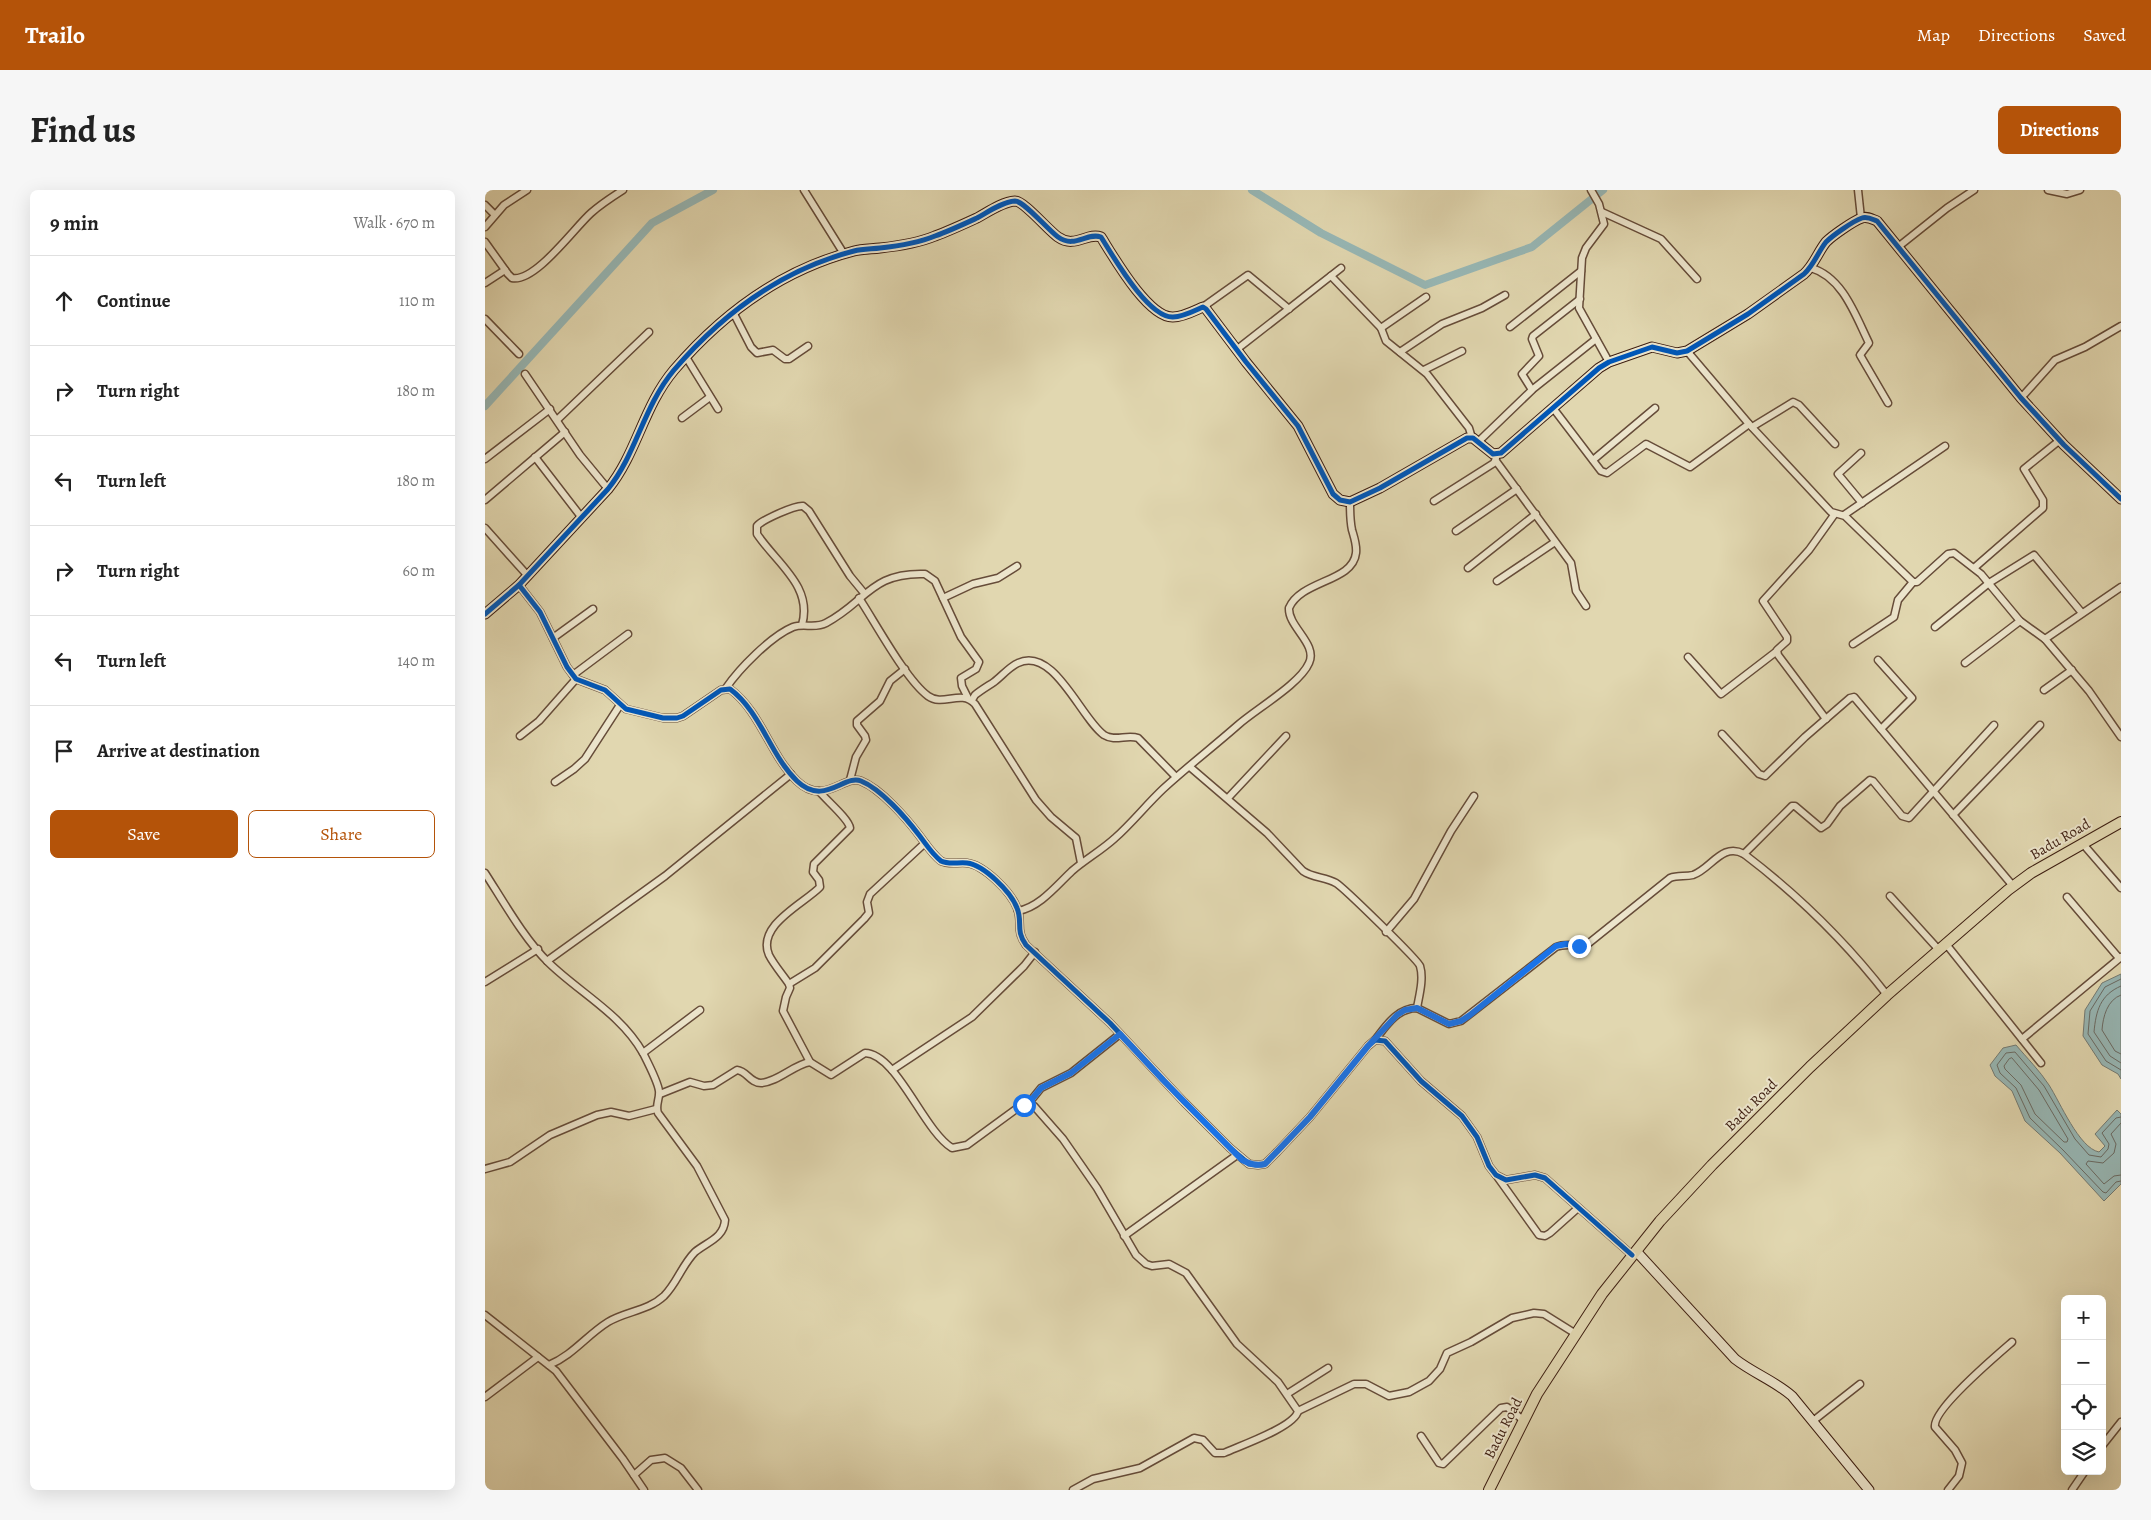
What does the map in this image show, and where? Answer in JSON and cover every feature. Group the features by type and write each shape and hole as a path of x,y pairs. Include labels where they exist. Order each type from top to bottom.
{"main road":[{"name":"Badu Road","path":"1489,1490 1537,1394 1602,1294 1661,1221 1712,1165 1810,1067 1887,996 2013,886 2031,873 2121,822"}],"street":[{"path":"485,227 494,214 504,205 527,190"},
{"path":"485,242 505,270 515,279 528,272 559,248 590,214 623,190"},
{"path":"804,190 844,254"},
{"path":"1858,190 1861,218"},
{"path":"1898,247 1947,208 1974,190"},
{"path":"2048,190 2067,194 2080,190"},
{"path":"1592,192 1599,204 1604,224 1584,252 1581,271 1581,312 1609,362"},
{"path":"485,614 529,576 608,489 626,462 643,421 662,386 705,335 770,285 820,262 855,250 905,245 935,237 1000,206 1016,201 1021,202 1043,225 1066,241 1077,242 1097,236 1101,237 1138,293 1165,316 1174,318 1203,307 1248,275 1289,308"},
{"path":"485,205 494,214"},
{"path":"1602,212 1661,239 1697,279"},
{"path":"1434,500 1496,458 1599,368 1609,362 1652,347 1677,353 1687,351 1748,314 1804,274 1811,268 1829,240 1861,218 1877,221 2021,398 2060,440 2121,499"},
{"path":"1236,350 1341,268"},
{"path":"1811,268 1823,273 1844,294 1869,343 1859,355 1888,403"},
{"path":"485,283 505,270"},
{"path":"1510,327 1581,271"},
{"path":"1331,276 1381,328 1385,341 1424,370 1469,428 1475,440 1496,458 1517,490 1571,563 1576,591 1586,606"},
{"path":"1400,352 1442,324 1482,308 1505,295"},
{"path":"1381,328 1426,297"},
{"path":"1533,389 1522,374 1539,356 1532,339 1533,336 1580,299"},
{"path":"1203,307 1298,426 1333,494 1339,500 1350,502 1380,488 1467,438 1475,440"},
{"path":"733,312 751,347 757,353 773,350 785,359 789,359 808,346"},
{"path":"485,319 519,354"},
{"path":"2021,398 2057,359 2085,347 2121,326"},
{"path":"557,420 649,332"},
{"path":"1475,440 1533,389 1596,339"},
{"path":"1424,370 1462,351"},
{"path":"1687,351 1750,426 1834,515 1844,516 1913,582"},
{"path":"686,357 718,409"},
{"path":"525,374 592,471 608,489"},
{"path":"682,418 711,397"},
{"path":"1553,408 1601,471 1607,473 1646,444 1690,467 1750,426 1793,402 1799,405 1835,444"},
{"path":"1593,460 1655,408"},
{"path":"485,459 550,410"},
{"path":"485,500 565,432"},
{"path":"1974,568 2043,508 2043,500 2024,469 2060,440"},
{"path":"1844,516 1945,446"},
{"path":"1861,453 1838,474 1861,503"},
{"path":"535,457 582,518"},
{"path":"1456,531 1517,490"},
{"path":"1018,911 1026,909 1037,902 1081,863 1113,840 1176,777 1286,688 1309,663 1311,653 1291,619 1289,608 1291,604 1315,584 1343,572 1355,559 1357,548 1351,521 1350,502"},
{"path":"802,625 805,606 802,593 757,534 757,526 761,521 798,505 809,510 905,669 923,692 932,699 970,699 1019,662 1028,660 1038,663 1055,674 1091,722 1103,734 1109,738 1133,736 1142,740 1158,760 1176,777"},
{"path":"1468,568 1536,514"},
{"path":"1688,657 1721,694 1777,651 1787,641 1787,637 1764,602 1764,598 1809,550 1834,515"},
{"path":"485,528 529,576"},
{"path":"1497,581 1555,542"},
{"path":"1853,644 1894,617 1898,600 1913,582 1917,582 1949,553 1954,553 1974,568 2020,622 2045,639 2072,670 2121,737"},
{"path":"1935,627 1989,584 2034,555 2082,614"},
{"path":"943,598 973,584 998,578 1017,566"},
{"path":"519,585 540,612 567,667 574,677 605,690 620,705 639,714 677,718 726,688 738,672 765,646 793,627 802,625 813,627 826,624 862,596 890,578 925,574 935,581 961,637 979,662 976,669 961,678 962,686 1036,800 1051,817 1075,838 1079,846 1081,863"},
{"path":"2045,639 2121,588"},
{"path":"553,638 593,609"},
{"path":"1965,663 2020,622"},
{"path":"520,736 539,721 574,677 628,634"},
{"path":"1777,651 1826,718"},
{"path":"1878,660 1912,698 1881,729"},
{"path":"851,780 856,757 866,740 859,729 857,721 880,701 890,682 905,669"},
{"path":"2044,690 2072,670"},
{"path":"726,688 735,693 748,708 791,774 803,786 819,791 836,788 851,780 859,780 879,794 937,858 946,864 970,863 984,869 1002,887 1018,911 1019,933 1026,945 1120,1034 1237,1155 1249,1164 1265,1164 1310,1117 1368,1046 1397,1015 1405,1010 1417,1008 1443,1023 1454,1024 1461,1021 1556,946 1566,944 1583,946 1597,939 1670,878 1692,875 1699,872 1729,851 1738,851 1743,854 1829,928 1854,954 1887,996"},
{"path":"1722,734 1759,774 1765,776 1826,718 1850,698 1854,697 2013,886"},
{"path":"555,782 574,769 585,758 620,705"},
{"path":"1743,854 1791,806 1795,806 1821,828 1827,824 1841,805 1870,780 1873,781 1906,819 1934,792 1993,725"},
{"path":"1953,815 2040,725"},
{"path":"1227,798 1286,736"},
{"path":"1190,767 1267,833 1303,871 1336,883 1353,897 1386,932 1412,955 1420,966 1421,974 1417,1008"},
{"path":"547,961 665,876 791,774"},
{"path":"819,791 832,807 848,821 850,828 815,864 813,872 819,880 820,887 798,903 769,933 769,955 790,988 783,1011 810,1062 831,1075 840,1071 859,1055 870,1053 892,1070 934,1132 953,1148 967,1145 1019,1107 1028,1104 1041,1088 1076,1069 1120,1034"},
{"path":"1386,932 1414,899 1451,830 1474,796"},
{"path":"789,984 815,968 864,919 869,913 867,902 870,894 925,843"},
{"path":"2083,844 2121,888"},
{"path":"485,872 547,961 619,1022 633,1037 643,1053 656,1082 659,1094 656,1108 697,1166 725,1220 725,1228 721,1234 695,1252 687,1261 673,1285 663,1296 641,1310 610,1321 572,1353 549,1365"},
{"path":"1890,896 1943,947 2041,1063"},
{"path":"2022,1039 2120,957 2067,897"},
{"path":"485,982 538,949"},
{"path":"892,1070 972,1017 1024,966 1035,952"},
{"path":"643,1053 701,1010"},
{"path":"1375,1040 1385,1041 1421,1081 1462,1116 1477,1137 1489,1166 1539,1236 1545,1236 1551,1232 1578,1208"},
{"path":"659,1094 690,1082 704,1086 713,1085 737,1070 743,1072 753,1081 764,1082 810,1062"},
{"path":"1028,1104 1034,1106 1063,1139 1097,1188 1135,1255 1146,1264 1152,1266 1169,1264 1186,1273 1237,1344 1278,1382 1298,1410"},
{"path":"485,1169 510,1162 550,1135 597,1115 611,1112 629,1116 656,1108"},
{"path":"1124,1236 1237,1155"},
{"path":"1496,1175 1506,1180 1535,1175 1545,1178 1578,1208 1634,1253 1735,1358 1745,1367 1782,1388 1813,1421 1869,1490"},
{"path":"1073,1490 1093,1479 1140,1468 1194,1438 1203,1440 1215,1453 1224,1453 1276,1430 1295,1418 1298,1410 1354,1384 1366,1384 1389,1396 1409,1392 1429,1381 1435,1375 1447,1353 1471,1342 1512,1318 1525,1314 1544,1314 1576,1334"},
{"path":"485,1315 557,1371 644,1490"},
{"path":"1948,1490 1959,1476 1962,1463 1960,1457 1935,1427 1936,1418 1961,1389 2012,1342"},
{"path":"485,1397 538,1357"},
{"path":"1287,1394 1328,1368"},
{"path":"1813,1421 1860,1384"},
{"path":"1421,1436 1439,1463 1443,1464 1501,1408 1507,1407 1523,1420"},
{"path":"2106,1441 2120,1425"},
{"path":"634,1475 651,1460 665,1458 681,1468 697,1490"},
{"path":"2072,1490 2082,1475"}],"water":[{"path":"2121,974 2121,1079 2118,1074 2102,1065 2083,1036 2085,1010 2102,983"},
{"path":"2016,1045 2045,1080 2077,1134 2092,1149 2099,1152 2105,1146 2095,1134 2117,1110 2121,1114 2121,1184 2104,1201 2060,1153 2025,1121 2012,1091 1995,1076 1990,1065 2003,1048"}],"waterway":[{"path":"485,406 652,223 713,190"},
{"path":"1252,190 1321,233 1425,285 1532,247 1603,190"}],"cycle path":[{"path":"485,614 519,585 608,489 626,460 663,384 712,330 733,313 778,282 827,259 857,250 922,241 962,225 1000,205 1015,201 1019,202 1058,237 1064,240 1075,241 1096,236 1101,237 1132,285 1153,308 1163,315 1177,317 1203,307 1206,309 1298,426 1333,494 1340,500 1350,502 1380,488 1467,438 1473,438 1493,454 1501,453 1599,368 1609,362 1652,347 1677,353 1687,351 1748,314 1804,274 1811,267 1826,242 1848,225 1864,217 1869,218 1877,221 2021,398 2064,445 2121,499"},
{"path":"519,585 540,612 567,667 576,679 605,690 626,709 663,718 683,716 721,690 730,689 750,709 779,759 797,781 807,788 816,791 825,791 854,780 861,781 877,790 893,805 941,861 967,863 989,874 1003,887 1014,902 1019,913 1021,935 1026,945 1110,1023 1184,1102 1230,1148 1249,1164 1265,1164 1310,1117 1368,1046 1375,1040 1385,1041 1421,1081 1462,1116 1477,1137 1489,1166 1496,1175 1506,1180 1535,1175 1545,1178 1632,1255"}],"route":[{"path":"1024,1105 1028,1104 1041,1088 1071,1073 1120,1034 1242,1160 1249,1164 1265,1164 1310,1117 1368,1046 1397,1015 1405,1010 1417,1008 1443,1023 1454,1024 1470,1015 1556,946 1566,944 1579,946"}]}
